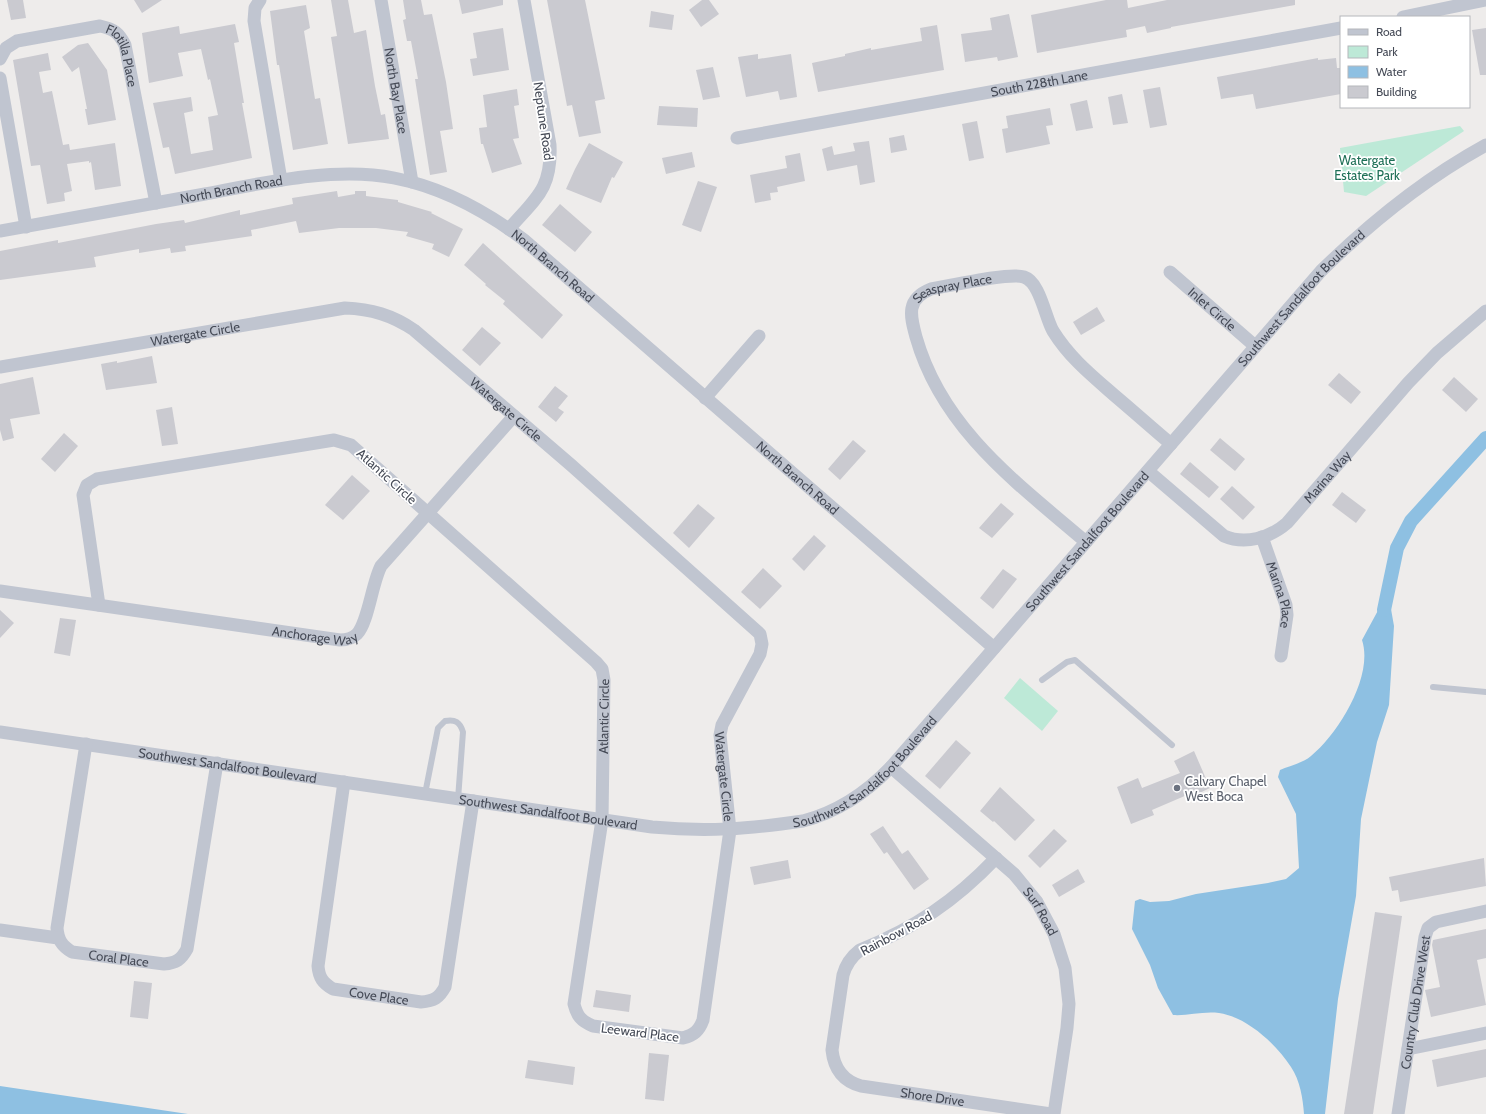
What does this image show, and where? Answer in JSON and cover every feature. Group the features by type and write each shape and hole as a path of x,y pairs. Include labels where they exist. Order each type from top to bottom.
{"street":[{"path":"260,0 255,8 254,21 281,180"},
{"name":"North Bay Place","path":"381,0 412,182"},
{"name":"Neptune Road","path":"509,229 541,194 551,165 550,145 524,0"},
{"path":"1408,16 1485,0"},
{"name":"Flotilla Place","path":"0,59 6,48 17,41 100,26 110,28 119,34 125,45 156,203"},
{"name":"South 228th Lane","path":"737,138 1340,28"},
{"path":"0,78 26,227"},
{"name":"Southwest Sandalfoot Boulevard","path":"0,732 602,820 683,830 730,830 802,821 814,818 856,798 874,784 891,767 1321,271 1354,238 1389,209 1427,181 1486,145"},
{"name":"North Branch Road","path":"0,232 281,180 357,174 393,177 432,188 472,207 509,229 994,648"},
{"name":"Inlet Circle","path":"1170,272 1255,346"},
{"name":"Seaspray Place","path":"1086,542 994,462 971,438 948,408 933,382 920,351 911,319 911,309 917,298 922,293 931,289 1010,275 1024,277 1033,282 1038,291 1048,322 1065,349 1079,365 1171,444"},
{"name":"Watergate Circle","path":"0,367 345,308 365,309 390,316 414,330 514,416 760,634 762,644 760,654 722,725 720,735 730,830"},
{"name":"Marina Way","path":"1148,471 1224,536 1233,540 1244,541 1262,537 1280,530 1408,383 1437,353 1486,311"},
{"path":"705,398 759,336"},
{"name":"Anchorage Way","path":"0,591 340,640 349,639 358,634 363,624 376,574 381,566 514,416"},
{"name":"Atlantic Circle","path":"99,605 83,494 87,485 97,479 334,440 351,445 596,662 602,669 604,680 602,820"},
{"name":"Marina Place","path":"1262,537 1286,605 1287,615 1281,656"},
{"path":"0,930 58,938 57,928 86,744"},
{"name":"Coral Place","path":"58,938 63,946 72,952 164,964 173,963 182,958 187,949 217,763"},
{"name":"Surf Road","path":"891,767 996,858 1022,883 1044,912 1054,934 1065,968 1069,1004 1067,1028 1054,1114"},
{"name":"Cove Place","path":"344,782 318,966 319,976 324,984 334,989 385,997 421,1002 431,1001 440,996 445,987 473,801"},
{"name":"Leeward Place","path":"602,820 574,1004 577,1014 584,1022 593,1026 683,1038 696,1032 704,1020 730,830"},
{"name":"Rainbow Road","path":"841,1075 833,1060 832,1050 843,975 846,966 853,956 860,950 912,927 932,914 975,880 996,858"},
{"name":"Country Club Drive West","path":"1398,1114 1425,938 1428,928 1436,922 1486,911"},
{"path":"1408,1049 1486,1033"},
{"name":"Shore Drive","path":"841,1075 852,1084 861,1086 1051,1114"}],"lane":[{"path":"1042,680 1067,662 1075,660 1172,746"},
{"path":"1433,688 1486,692"},
{"path":"425,794 438,728 445,721 454,720 462,726 463,732 458,799"}],"green space":[{"name":"Watergate Estates Park","path":"1460,126 1464,131 1366,196 1344,192 1340,148"},
{"path":"1020,678 1058,711 1042,731 1004,698"}],"water":[{"path":"1388,592 1394,626 1389,705 1377,742 1361,819 1356,896 1338,999 1325,1114 1304,1114 1303,1102 1294,1072 1285,1058 1260,1033 1240,1020 1219,1013 1173,1015 1158,988 1150,965 1132,929 1135,901 1140,899 1150,902 1169,901 1196,894 1268,883 1286,879 1299,868 1296,814 1278,777 1280,770 1311,756 1332,734 1342,719 1358,687 1363,670 1364,654 1362,640"},
{"path":"0,1086 188,1114 0,1114"}],"building":[{"path":"7,0 23,0 26,18 11,20"},
{"path":"134,0 162,0 142,13"},
{"path":"331,0 348,0 354,33 366,30 381,115 385,114 389,139 348,144 331,37 337,36"},
{"path":"403,0 421,0 424,15 432,14 446,82 453,129 440,131 447,172 430,175 415,79 418,79 411,41 407,41 403,20 406,19"},
{"path":"459,0 503,0 503,5 462,14"},
{"path":"547,0 585,0 605,99 595,101 601,133 579,137 572,105 567,106"},
{"path":"702,0 709,0 719,14 701,27 689,10"},
{"path":"1106,0 1127,0 1128,8 1167,0 1295,0 1295,5 1171,27 1147,33 1145,26 1126,30 1127,37 1037,53 1031,15"},
{"path":"306,5 310,28 304,31 315,99 320,98 328,144 293,150 279,65 277,65 270,11"},
{"path":"651,11 674,15 672,30 649,27"},
{"path":"1009,14 1018,57 998,61 997,57 965,62 961,34 992,30 990,18"},
{"path":"235,24 239,42 234,43 244,103 242,103 252,158 175,174 169,147 163,148 153,103 191,97 193,111 184,113 191,154 213,150 208,117 218,115 210,79 208,80 201,49 178,53 183,76 149,83 142,33 179,26 180,34"},
{"path":"937,25 944,70 818,92 812,63 845,56 845,54 871,48 871,50 922,41 920,28"},
{"path":"503,28 509,70 473,76 470,59 477,58 473,33"},
{"path":"1486,28 1486,75 1480,75 1472,30"},
{"path":"88,43 107,70 116,120 88,125 85,109 87,109 79,67 72,72 62,57 78,45"},
{"path":"48,53 51,70 39,72 43,93 52,91 63,145 69,144 70,150 115,143 121,186 95,190 91,162 67,164 72,191 64,193 65,201 47,204 40,165 31,166 13,60"},
{"path":"758,54 758,59 791,54 797,97 780,100 778,91 746,97 738,57"},
{"path":"1318,58 1318,60 1336,58 1337,68 1340,68 1340,94 1256,109 1253,94 1221,99 1217,77"},
{"path":"713,67 720,97 703,100 696,70"},
{"path":"1160,87 1167,125 1150,128 1143,90"},
{"path":"517,89 519,105 514,106 519,138 513,139 522,164 492,173 483,144 481,144 479,128 487,127 483,95"},
{"path":"1122,94 1128,123 1113,125 1108,97"},
{"path":"1087,100 1093,128 1076,131 1070,104"},
{"path":"659,106 698,108 697,127 657,125"},
{"path":"1050,108 1053,125 1046,126 1050,144 1006,153 1002,129 1008,128 1006,116"},
{"path":"977,121 984,158 969,161 962,124"},
{"path":"904,135 907,150 891,153 889,138"},
{"path":"869,141 875,182 860,185 857,165 827,171 822,149 832,146 834,155 855,151 853,143"},
{"path":"589,143 623,162 614,178 612,177 601,203 566,189"},
{"path":"692,152 695,167 666,174 662,158"},
{"path":"800,153 805,181 777,187 778,192 770,193 771,200 755,203 750,175 787,168 785,156"},
{"path":"698,181 717,187 701,232 682,225"},
{"path":"337,191 338,197 355,194 355,191 366,191 366,196 398,200 398,202 432,212 431,213 463,229 449,257 432,249 434,244 406,236 408,232 376,228 339,228 299,233 296,221 251,230 252,236 185,246 186,251 171,253 170,248 139,253 139,249 94,257 96,267 0,280 0,251 58,240 58,243 156,224 184,220 185,223 240,210 240,215 293,204 292,198"},
{"path":"560,204 592,232 575,252 542,225"},
{"path":"483,243 563,315 542,339 503,304 505,301 464,265"},
{"path":"1097,307 1105,321 1081,335 1073,322"},
{"path":"482,327 501,343 480,366 462,350"},
{"path":"152,356 157,383 106,390 101,364 117,361 117,363"},
{"path":"1339,373 1361,392 1351,404 1328,385"},
{"path":"33,377 40,414 10,419 14,438 3,441 0,430 0,384"},
{"path":"1454,377 1478,399 1466,412 1442,390"},
{"path":"555,386 568,396 558,408 564,412 556,422 538,407"},
{"path":"172,407 178,444 162,446 156,410"},
{"path":"64,433 78,446 55,472 41,459"},
{"path":"1220,438 1245,459 1235,471 1210,450"},
{"path":"853,440 866,451 840,480 828,469"},
{"path":"1190,462 1219,487 1209,498 1180,474"},
{"path":"352,475 370,491 343,520 325,505"},
{"path":"1232,486 1255,507 1243,520 1220,499"},
{"path":"1342,492 1366,510 1356,523 1332,505"},
{"path":"1001,503 1014,514 992,538 979,528"},
{"path":"698,504 715,518 689,548 673,533"},
{"path":"814,535 826,546 804,571 792,559"},
{"path":"763,568 782,586 760,609 741,592"},
{"path":"1003,569 1017,579 993,609 980,598"},
{"path":"0,610 14,623 0,638"},
{"path":"60,618 76,620 70,656 54,653"},
{"path":"956,740 971,753 940,789 925,776"},
{"name":"Calvary Chapel West Boca","path":"1194,751 1210,788 1189,798 1187,795 1152,810 1154,815 1131,824 1117,787 1138,778 1142,788 1180,773 1174,761"},
{"path":"1000,787 1035,820 1015,841 994,821 993,822 980,811"},
{"path":"883,826 902,854 908,850 929,879 914,890 887,852 884,854 870,834"},
{"path":"1054,829 1067,841 1040,868 1028,856"},
{"path":"1484,858 1486,886 1400,902 1398,890 1392,891 1389,877"},
{"path":"788,860 791,878 754,885 750,867"},
{"path":"1078,869 1085,882 1059,897 1052,885"},
{"path":"1375,912 1402,916 1373,1114 1344,1114"},
{"path":"1486,929 1486,958 1477,960 1486,1005 1431,1017 1425,990 1440,987 1432,945 1433,940"},
{"path":"134,981 152,983 148,1019 130,1017"},
{"path":"596,990 631,995 629,1012 593,1007"},
{"path":"1486,1049 1486,1077 1437,1087 1432,1060"},
{"path":"649,1053 669,1055 664,1101 645,1099"},
{"path":"528,1060 575,1067 573,1085 525,1078"}],"waterway":[{"path":"1384,610 1397,548 1411,521 1486,438"}],"place":[{"name":"Calvary Chapel West Boca","path":"1177,788"}]}
